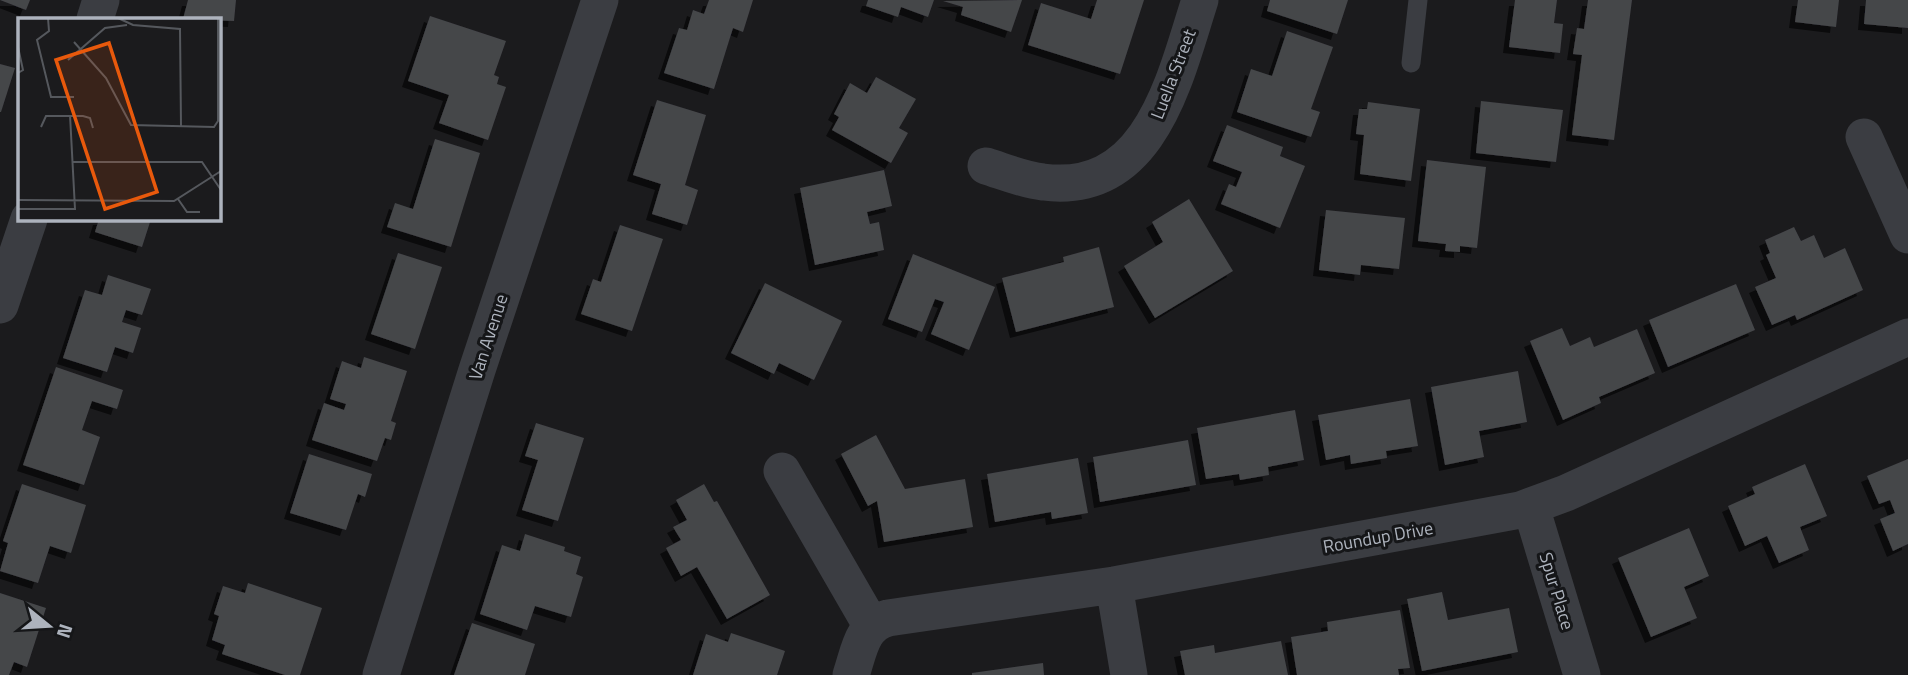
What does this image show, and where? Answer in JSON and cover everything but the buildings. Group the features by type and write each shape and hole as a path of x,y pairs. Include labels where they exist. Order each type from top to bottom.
{"street":[{"path":"95,18 101,0"},
{"name":"Van Avenue","path":"381,675 477,370 600,0"},
{"name":"Luella Street","path":"986,166 1026,179 1061,183 1107,171 1127,158 1144,141 1167,101 1200,0"},
{"path":"1864,137 1908,236"},
{"path":"0,304 29,220"},
{"name":"Roundup Drive","path":"871,625 888,618 1114,585 1531,506 1908,337"},
{"path":"782,471 871,625 851,675"},
{"name":"Spur Place","path":"1531,506 1583,675"},
{"path":"1114,585 1129,675"}],"lane":[{"path":"1411,63 1418,0"}]}
